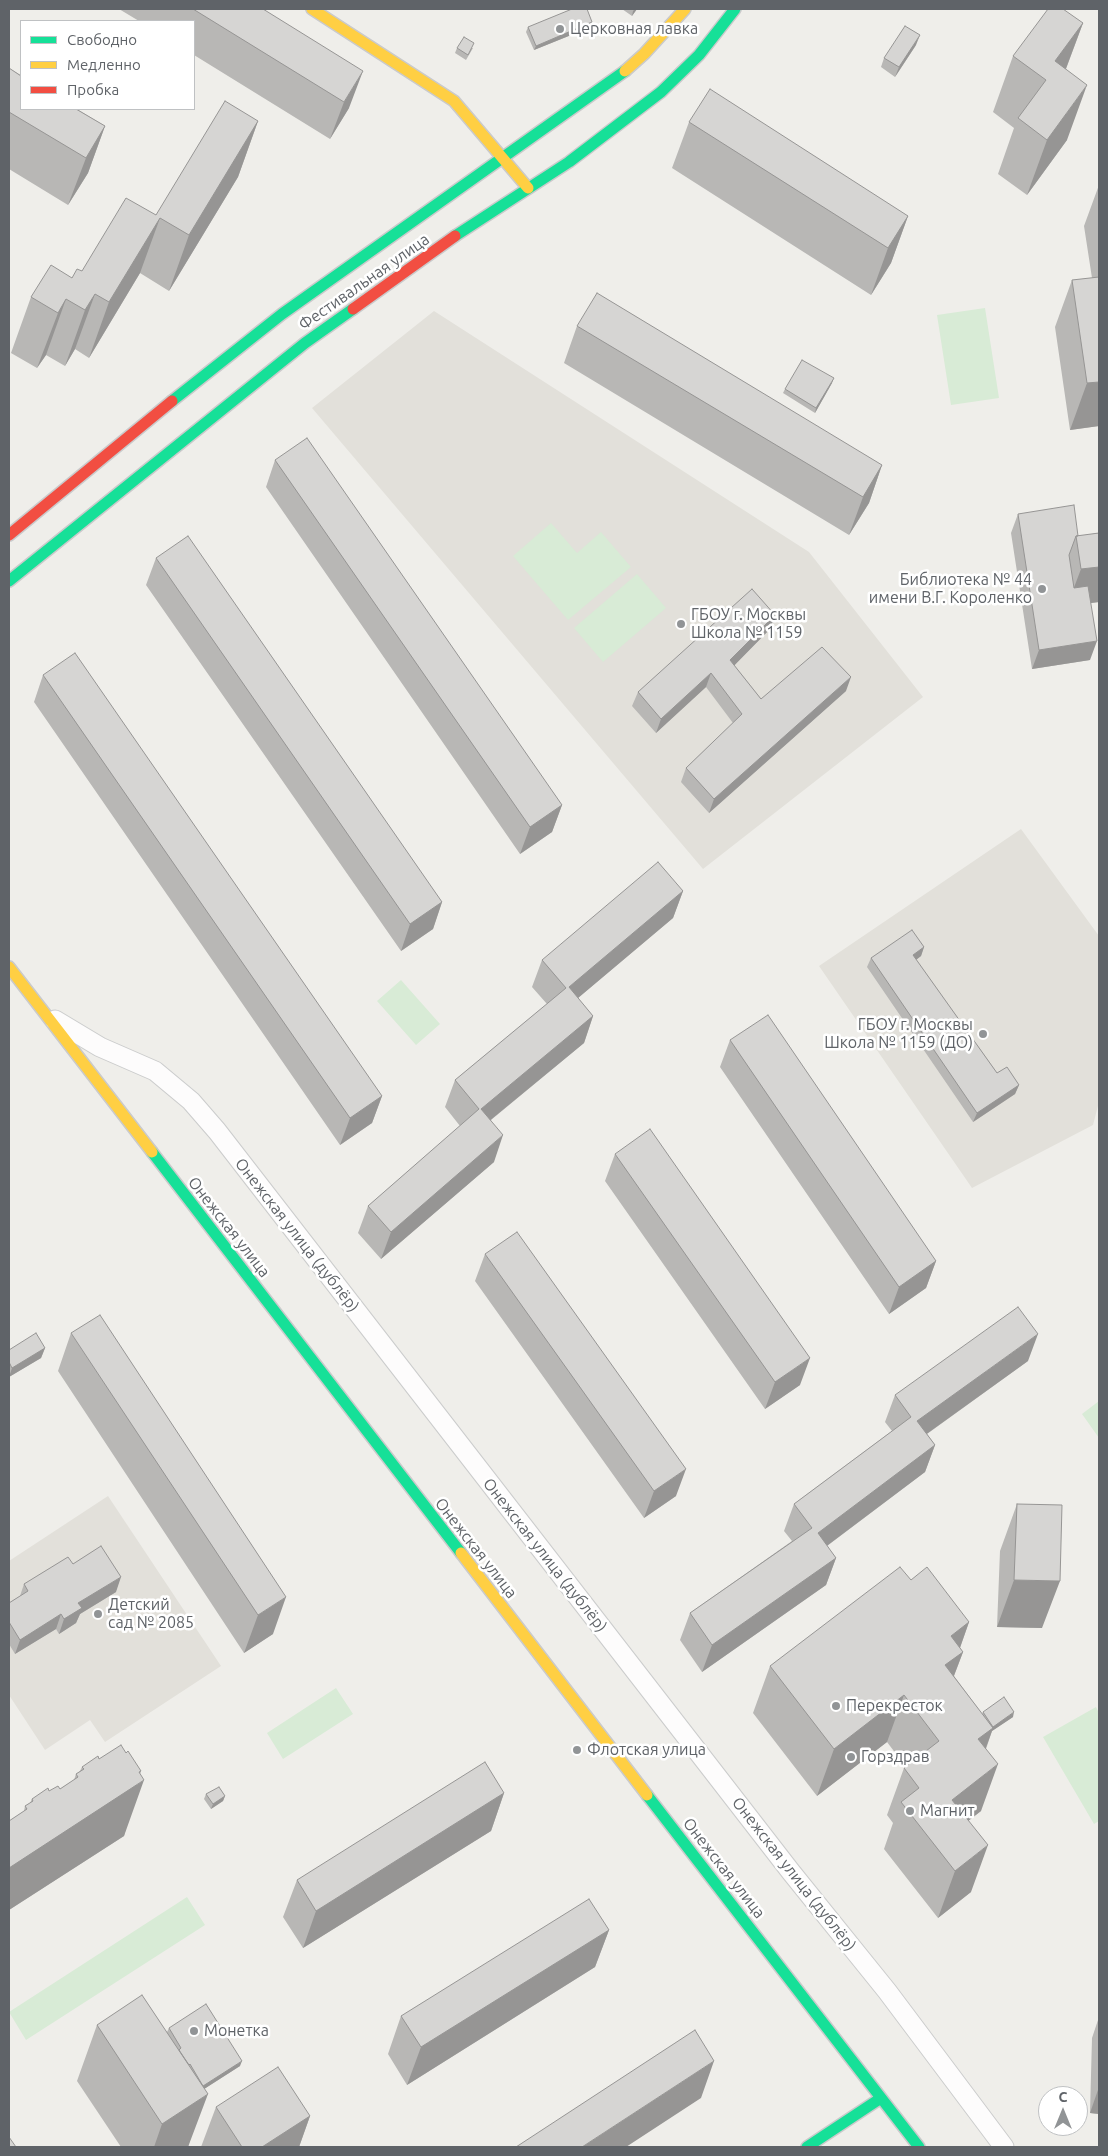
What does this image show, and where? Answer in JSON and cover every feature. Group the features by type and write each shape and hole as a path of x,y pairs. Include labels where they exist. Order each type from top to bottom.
{"main road":[{"path":"312,9 440,90 464,112 528,188"},
{"name":"Фестивальная улица","path":"9,535 183,392 282,314 618,77 638,60 684,9"},
{"name":"Фестивальная улица","path":"9,582 305,343 475,222 569,162 661,92 699,55 735,9"},
{"name":"Онежская улица","path":"9,967 919,2147"},
{"path":"807,2147 881,2098"}],"street":[{"name":"Онежская улица (дублёр)","path":"43,1013 100,1047 155,1071 191,1102 210,1124 886,1991 1004,2147"}],"shaded area":[{"name":"ГБОУ г. Москвы Школа № 1159","path":"434,311 809,552 923,697 703,869 312,408"},
{"name":"ГБОУ г. Москвы Школа № 1159 (ДО)","path":"1021,829 1099,936 1099,1102 1093,1125 972,1188 819,966"},
{"name":"Детский сад № 2085","path":"108,1496 221,1666 105,1742 90,1720 45,1750 9,1695 9,1561"}],"green space":[{"path":"985,308 999,398 951,405 937,315"},
{"path":"551,523 577,553 601,532 631,567 568,620 513,556"},
{"path":"637,574 666,608 603,662 574,628"},
{"path":"401,980 440,1024 416,1045 377,1001"},
{"path":"1099,1401 1099,1438 1082,1414"},
{"path":"336,1688 353,1714 283,1759 267,1733"},
{"path":"1096,1707 1099,1713 1099,1821 1094,1824 1043,1737"},
{"path":"187,1897 205,1925 26,2040 9,2012"}],"building":[{"path":"193,9 263,9 363,71 344,102"},
{"name":"Церковная лавка","path":"572,9 587,9 592,22 536,46 528,27"},
{"path":"1048,9 1063,9 1083,23 1055,61 1087,85 1047,140 1018,118 1046,80 1013,56"},
{"path":"905,26 920,35 899,67 884,58"},
{"path":"464,37 474,43 468,55 457,48"},
{"path":"9,68 20,75 20,110 78,110 105,126 86,158 9,112"},
{"path":"710,89 908,216 888,248 689,122"},
{"path":"225,101 258,121 189,235 160,218 109,302 95,294 85,310 66,299 58,313 31,297 51,265 72,278 77,269 82,271 126,198 156,215"},
{"path":"1099,277 1099,382 1087,383 1072,280"},
{"path":"597,293 882,465 863,497 577,326"},
{"path":"802,360 834,378 816,408 785,389"},
{"path":"307,438 562,805 530,827 275,460"},
{"name":"Библиотека № 44 имени В.Г. Короленко","path":"1074,505 1078,536 1076,536 1069,555 1074,588 1088,586 1097,641 1039,650 1018,514"},
{"path":"1099,533 1099,567 1081,569 1076,536"},
{"path":"188,536 442,902 410,924 156,558"},
{"path":"752,589 775,615 730,660 761,699 822,647 851,677 714,799 686,768 742,714 711,673 661,719 638,692"},
{"path":"75,653 382,1096 350,1118 43,675"},
{"path":"658,862 683,891 569,987 593,1016 481,1109 503,1135 391,1232 368,1206 479,1109 455,1080 566,988 542,960"},
{"path":"912,930 924,947 913,955 997,1073 1007,1067 1019,1085 977,1113 871,958"},
{"path":"768,1015 936,1261 899,1287 730,1040"},
{"path":"650,1129 810,1358 775,1382 615,1154"},
{"path":"517,1232 686,1469 654,1491 485,1254"},
{"path":"1018,1307 1038,1334 917,1421 935,1445 818,1533 836,1558 712,1645 690,1613 812,1528 794,1504 911,1417 895,1395"},
{"path":"100,1315 286,1597 258,1615 71,1333"},
{"path":"36,1333 45,1348 12,1368 9,1362 9,1350"},
{"path":"1017,1504 1062,1505 1060,1581 1014,1580"},
{"path":"101,1546 121,1577 78,1603 82,1608 64,1619 61,1614 20,1640 9,1622 9,1603 28,1591 24,1584 68,1557 73,1564"},
{"path":"900,1567 911,1580 927,1567 969,1622 951,1636 963,1652 945,1665 993,1728 978,1739 998,1764 952,1800 988,1845 955,1871 901,1802 919,1788 904,1768 939,1741 904,1695 834,1749 770,1666"},
{"path":"1004,1697 1014,1712 993,1727 983,1712"},
{"path":"121,1745 126,1753 128,1751 141,1771 139,1772 144,1780 9,1868 9,1821 27,1809 25,1806 33,1801 32,1799 48,1788 49,1791 58,1786 60,1789 78,1777 76,1774 84,1769 82,1767 98,1756 99,1759"},
{"path":"485,1762 504,1793 316,1911 297,1880"},
{"path":"219,1787 225,1796 213,1804 206,1794"},
{"path":"589,1899 609,1930 421,2047 401,2016"},
{"path":"142,1995 208,2094 162,2124 97,2025"},
{"path":"206,2004 242,2061 203,2086 179,2050 181,2048 169,2028"},
{"path":"695,2030 714,2061 582,2147 516,2147"},
{"path":"278,2067 310,2116 262,2147 242,2147 216,2107"},
{"path":"9,2137 16,2147 9,2147"}],"traffic: fast":[{"path":"455,236 569,162 661,92 699,55 735,9"},
{"path":"172,401 282,314 625,71"},
{"path":"9,581 305,343 353,309"},
{"path":"152,1152 461,1553"},
{"path":"647,1795 919,2147"},
{"path":"807,2147 881,2098"}],"traffic: slow":[{"path":"312,9 454,101 528,188"},
{"path":"625,71 644,54 685,9"},
{"path":"9,967 152,1152"},
{"path":"461,1553 647,1795"}],"traffic: jam":[{"path":"353,309 455,236"},
{"path":"9,535 172,401"}],"place":[{"name":"Церковная лавка","path":"560,29"},
{"name":"Библиотека № 44 имени В.Г. Короленко","path":"1042,589"},
{"name":"ГБОУ г. Москвы Школа № 1159","path":"681,624"},
{"name":"ГБОУ г. Москвы Школа № 1159 (ДО)","path":"983,1034"},
{"name":"Детский сад № 2085","path":"98,1614"},
{"name":"Перекресток","path":"836,1706"},
{"name":"Флотская улица","path":"577,1750"},
{"name":"Горздрав","path":"851,1757"},
{"name":"Магнит","path":"910,1811"},
{"name":"Монетка","path":"194,2031"}]}
